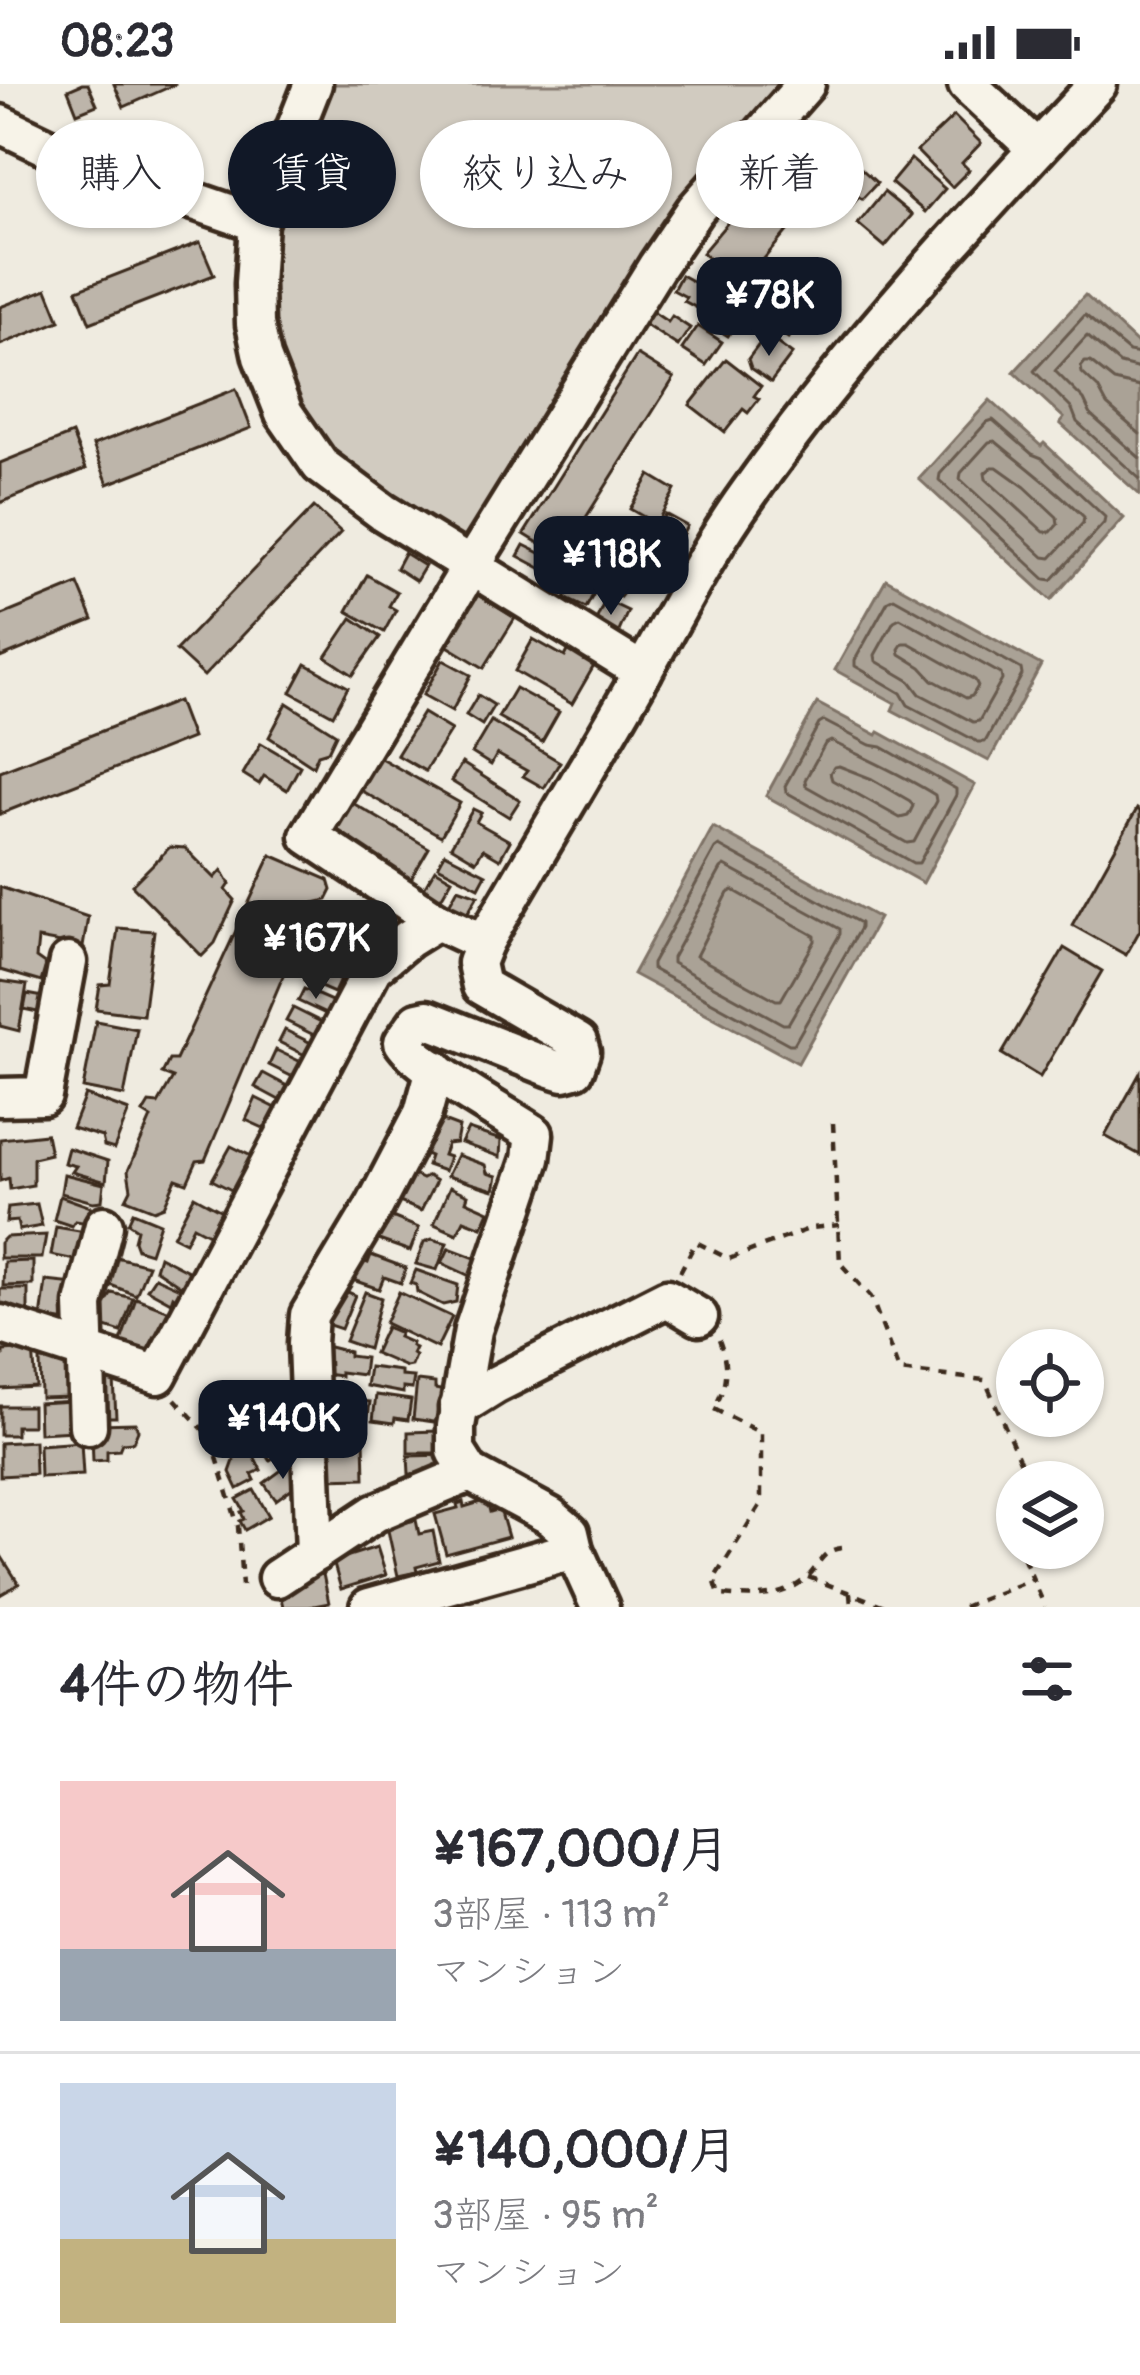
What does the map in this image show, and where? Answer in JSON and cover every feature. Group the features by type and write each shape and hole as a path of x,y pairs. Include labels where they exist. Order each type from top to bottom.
{"street":[{"path":"299,120 313,84"},
{"path":"484,943 437,921 309,836 657,266 695,210 806,84"},
{"path":"967,84 1037,148"},
{"path":"600,1607 570,1533 550,1516 470,1473 456,1451 458,1408 473,1330 531,1159 534,1134 435,1070 403,1042 418,1021 427,1018 551,1068 575,1069 581,1052 578,1042 481,986 476,963 484,943 746,497 899,305 1097,84"},
{"path":"0,124 75,160 228,213"},
{"path":"258,228 255,324 262,357 284,413 320,465 383,512 643,672"},
{"path":"0,1324 158,1375 373,968 437,921"},
{"path":"0,1097 43,1096 68,962"},
{"path":"315,1553 309,1315 423,1113 435,1070"},
{"path":"88,1426 84,1304 104,1226"},
{"path":"458,1408 667,1298 699,1316"},
{"path":"259,1582 315,1553 375,1513 470,1473"},
{"path":"369,1607 457,1595 574,1550"}],"path":[{"path":"833,1123 840,1263 871,1297 899,1371 985,1380 1020,1461"},
{"path":"667,1298 696,1242 729,1259 811,1228 840,1225"},
{"path":"699,1316 722,1345 727,1369 725,1389 714,1409 760,1433 761,1504 714,1579 715,1589 719,1595 762,1598 808,1577 823,1555 842,1548"},
{"path":"158,1375 211,1438 259,1582"},
{"path":"1029,1569 1045,1607"},
{"path":"808,1577 887,1607"},
{"path":"963,1607 1033,1579"},
{"path":"850,1593 851,1607"}],"shaded area":[{"path":"330,84 792,84 767,120 696,120 696,222 474,540 461,543 339,465 303,419 279,371 268,309 268,259 276,228 396,228 396,120 316,120"}],"water":[{"path":"1085,295 1140,346 1140,495 1060,423 1064,418 1014,372"},
{"path":"990,400 1124,518 1051,600 919,479"},
{"path":"886,579 1041,665 989,761 892,710 895,703 835,670"},
{"path":"817,703 975,785 923,883 766,796"},
{"path":"713,827 879,918 798,1063 633,974"}],"building":[{"path":"88,84 97,105 77,113 68,90"},
{"path":"114,84 176,84 124,107"},
{"path":"954,116 981,143 962,163 969,170 952,187 917,151"},
{"path":"911,159 945,189 925,212 891,183"},
{"path":"864,171 877,183 864,197"},
{"path":"884,192 912,215 885,247 863,228 864,217"},
{"path":"723,228 789,229 741,286 702,253"},
{"path":"200,242 214,275 90,323 77,290"},
{"path":"681,275 712,292 701,310 673,290"},
{"path":"783,281 813,300 788,338 758,319"},
{"path":"47,289 60,321 0,345 0,307"},
{"path":"719,297 743,312 728,336 704,321"},
{"path":"653,312 668,322 672,316 690,328 678,346 644,324"},
{"path":"698,326 722,342 706,365 682,349"},
{"path":"766,335 792,354 771,382 751,368 748,359"},
{"path":"637,355 674,378 561,557 524,534"},
{"path":"726,359 761,386 754,396 759,399 748,413 743,409 725,432 690,405"},
{"path":"236,389 251,428 108,484 93,445"},
{"path":"72,434 86,469 0,503 0,463"},
{"path":"650,475 675,490 656,524 630,509"},
{"path":"314,507 341,532 204,676 176,650"},
{"path":"665,514 687,526 677,545 655,534"},
{"path":"524,545 554,560 548,572 518,556"},
{"path":"404,553 425,566 416,581 396,568"},
{"path":"596,554 638,579 634,590 628,587 620,597 584,570"},
{"path":"578,573 599,584 586,608 565,598"},
{"path":"367,575 397,592 389,606 396,610 384,632 347,611"},
{"path":"78,584 93,620 0,658 0,616"},
{"path":"473,592 515,618 484,668 441,642"},
{"path":"605,600 628,611 617,636 594,625"},
{"path":"352,618 380,637 353,675 326,657"},
{"path":"533,639 565,657 569,649 595,664 572,704 515,671"},
{"path":"443,660 471,675 452,711 423,695"},
{"path":"306,664 348,687 333,715 291,692"},
{"path":"515,688 559,712 542,742 498,717"},
{"path":"478,695 494,705 482,725 466,715"},
{"path":"178,701 192,738 0,814 0,771"},
{"path":"287,703 336,734 313,766 269,737"},
{"path":"423,713 451,730 425,771 397,755"},
{"path":"491,721 560,762 544,788 523,776 527,771 497,754 491,765 472,753"},
{"path":"261,743 300,766 287,790 264,776 259,784 243,774"},
{"path":"377,756 460,803 441,836 358,789"},
{"path":"462,763 520,800 509,817 451,781"},
{"path":"351,802 429,848 411,879 333,833"},
{"path":"473,809 481,813 476,822 510,841 500,859 483,849 476,861 451,846"},
{"path":"1137,809 1140,930 1126,955 1072,925"},
{"path":"170,847 185,848 215,878 222,870 230,884 226,890 235,900 215,943 202,956 132,885"},
{"path":"445,853 486,874 479,887 438,866"},
{"path":"271,855 329,880 332,890 327,900 314,903 205,1160 197,1161 187,1183 176,1179 164,1206 154,1210 126,1199 131,1189 128,1171 151,1118 143,1113 149,1103 158,1104 173,1078 162,1074 169,1060 176,1060"},
{"path":"435,869 452,879 438,903 421,893"},
{"path":"0,887 88,917 83,947 38,939 36,958 46,965 41,982 0,970"},
{"path":"458,888 478,895 465,917 447,908"},
{"path":"118,928 154,931 143,1015 96,1009 100,985 110,984"},
{"path":"323,943 351,956 342,976 314,962"},
{"path":"1064,948 1102,971 1040,1077 1002,1054"},
{"path":"310,967 340,980 334,993 304,980"},
{"path":"0,981 27,985 19,1031 0,1026"},
{"path":"304,989 334,1002 328,1015 298,1001"},
{"path":"27,994 49,998 46,1014 24,1009"},
{"path":"293,1008 321,1022 314,1035 286,1021"},
{"path":"96,1021 137,1029 124,1096 83,1088"},
{"path":"285,1030 311,1043 305,1055 279,1042"},
{"path":"276,1050 303,1063 295,1078 269,1065"},
{"path":"263,1073 291,1088 283,1102 255,1087"},
{"path":"1140,1073 1140,1155 1105,1136"},
{"path":"85,1095 129,1111 114,1149 104,1146 102,1137 72,1128"},
{"path":"256,1098 278,1109 268,1130 246,1120"},
{"path":"430,1116 459,1127 456,1143 447,1144 443,1155 449,1157 444,1171 427,1165 430,1156 416,1150"},
{"path":"468,1129 501,1140 500,1157 461,1143"},
{"path":"46,1134 50,1154 33,1158 33,1185 10,1189 9,1178 0,1181 0,1139"},
{"path":"231,1146 257,1159 239,1194 212,1180"},
{"path":"68,1148 108,1161 106,1182 72,1172 76,1166 64,1163"},
{"path":"457,1155 485,1165 487,1173 497,1176 494,1190 447,1176"},
{"path":"407,1172 436,1181 421,1211 390,1198"},
{"path":"64,1174 104,1184 102,1201 61,1193"},
{"path":"450,1187 489,1211 482,1227 464,1220 457,1234 434,1224"},
{"path":"60,1196 91,1207 89,1223 75,1221 72,1226 54,1220"},
{"path":"194,1196 227,1214 214,1237 193,1226 185,1242 173,1236"},
{"path":"37,1204 42,1226 19,1230 17,1221 6,1222 8,1207"},
{"path":"133,1212 160,1223 150,1253 137,1249 137,1229 128,1223"},
{"path":"392,1217 419,1228 410,1251 373,1238 380,1220"},
{"path":"56,1227 91,1233 85,1262 51,1255"},
{"path":"46,1235 42,1258 0,1258 0,1243 6,1237"},
{"path":"424,1242 447,1243 437,1270 416,1264"},
{"path":"449,1248 478,1259 472,1277 442,1263"},
{"path":"371,1255 406,1268 401,1283 384,1277 379,1289 347,1278 355,1258 368,1263"},
{"path":"112,1256 148,1265 136,1295 103,1282"},
{"path":"159,1256 194,1274 185,1289 155,1269"},
{"path":"33,1261 33,1285 3,1286 4,1262"},
{"path":"416,1270 458,1285 456,1302 443,1305 417,1292 410,1283"},
{"path":"155,1277 186,1291 179,1301 173,1296 171,1302 147,1289"},
{"path":"46,1281 75,1284 71,1322 41,1319"},
{"path":"0,1289 28,1289 28,1316 13,1317 0,1307"},
{"path":"343,1290 355,1295 341,1329 323,1323"},
{"path":"365,1292 381,1298 368,1349 345,1341"},
{"path":"399,1292 452,1317 437,1348 385,1323"},
{"path":"112,1293 133,1298 121,1332 93,1323"},
{"path":"136,1298 170,1311 149,1357 119,1347"},
{"path":"386,1327 412,1343 411,1366 374,1353"},
{"path":"321,1345 365,1358 363,1375 324,1374"},
{"path":"33,1349 36,1387 0,1389 3,1351"},
{"path":"62,1359 69,1369 70,1397 41,1398 40,1360"},
{"path":"369,1367 414,1377 412,1389 403,1388 403,1393 366,1386"},
{"path":"114,1380 116,1417 97,1417 98,1381"},
{"path":"417,1381 435,1383 435,1389 445,1391 441,1423 413,1419"},
{"path":"376,1395 411,1400 408,1420 373,1420"},
{"path":"346,1399 370,1402 367,1423 327,1423 330,1402 346,1404"},
{"path":"73,1401 74,1431 39,1433 38,1403"},
{"path":"0,1406 32,1406 32,1426 16,1426 16,1435 0,1435"},
{"path":"135,1423 138,1430 133,1442 107,1451 107,1460 93,1461 92,1435 98,1424"},
{"path":"293,1423 298,1443 270,1460 259,1443"},
{"path":"438,1431 443,1453 408,1453 408,1432"},
{"path":"364,1439 365,1478 323,1479 322,1441"},
{"path":"34,1441 35,1474 0,1476 0,1443"},
{"path":"81,1442 83,1475 40,1477 39,1445"},
{"path":"250,1448 261,1470 252,1474 255,1480 238,1489 230,1472 236,1455"},
{"path":"447,1455 448,1468 409,1474 408,1456"},
{"path":"291,1463 297,1469 298,1484 276,1500 264,1483"},
{"path":"254,1490 269,1516 245,1530 240,1521 244,1511 237,1499"},
{"path":"487,1500 490,1512 500,1509 508,1537 446,1554 435,1514 463,1502 464,1507"},
{"path":"416,1520 419,1534 433,1531 439,1561 398,1576 387,1526"},
{"path":"377,1547 386,1575 341,1589 333,1561"},
{"path":"0,1554 19,1584 0,1595"},
{"path":"323,1574 329,1603 283,1607 280,1593 296,1589 294,1580"}]}
